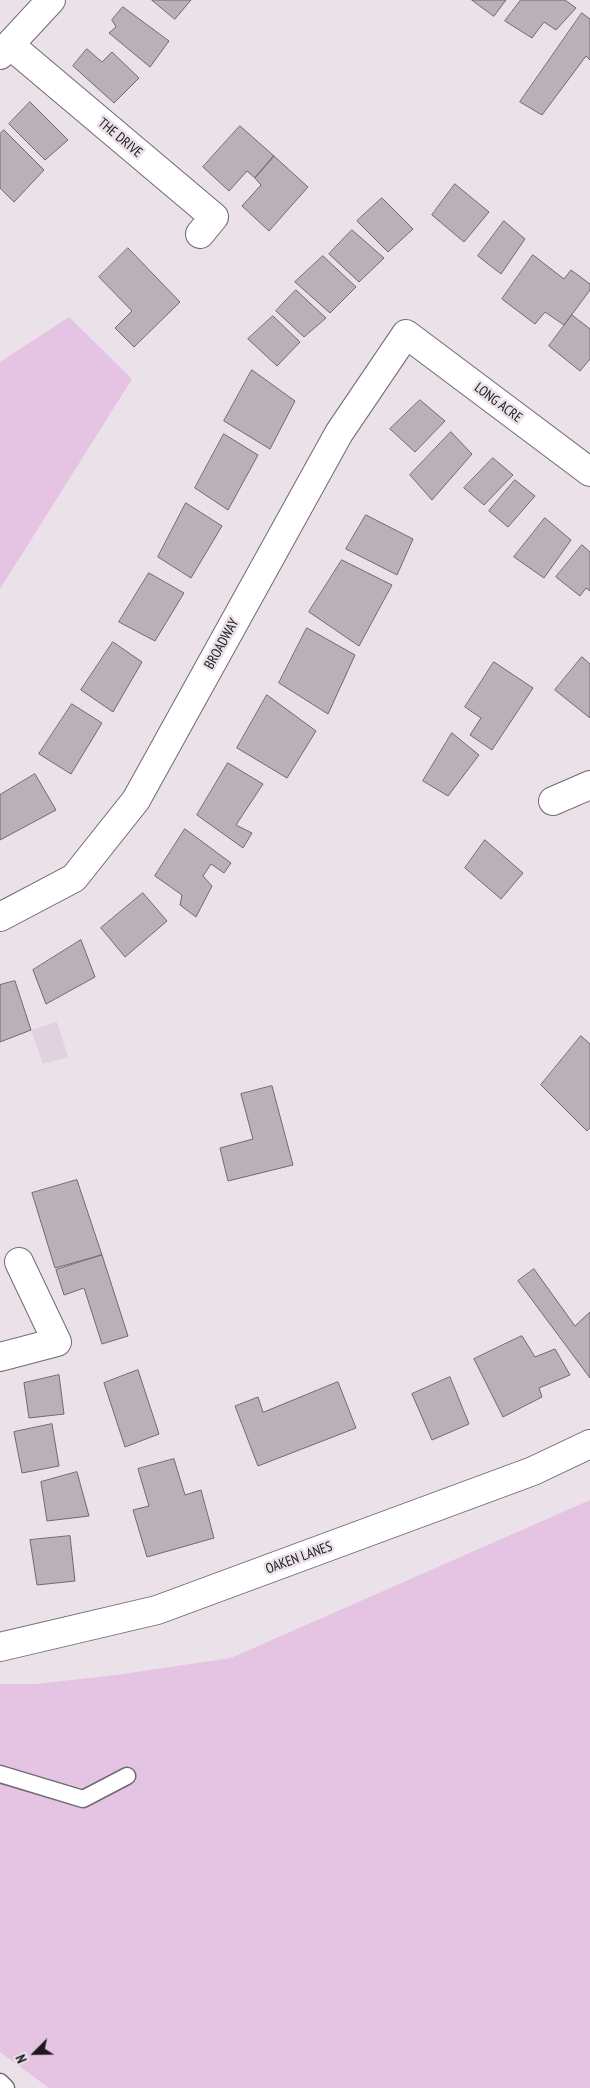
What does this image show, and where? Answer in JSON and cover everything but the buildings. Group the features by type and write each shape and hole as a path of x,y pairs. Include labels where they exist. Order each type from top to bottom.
{"street":[{"path":"5,50 51,0"},
{"name":"THE DRIVE","path":"5,50 214,217 200,234"},
{"name":"LONG ACRE","path":"406,334 590,472"},
{"name":"BROADWAY","path":"0,917 74,878 136,800 338,433 406,334"},
{"path":"552,801 590,785"},
{"path":"0,1357 57,1342 19,1262"},
{"name":"OAKEN LANES","path":"0,1647 156,1610 533,1471 590,1444"}],"lane":[{"path":"0,1774 83,1799 127,1776"},
{"path":"0,2082 6,2088"}],"shaded area":[{"path":"69,317 132,379 0,589 0,362"},
{"path":"57,1022 68,1057 43,1064 31,1030"},
{"path":"590,1500 590,2088 49,2088 0,2052 0,1684 35,1684 116,1675 231,1658"}]}
